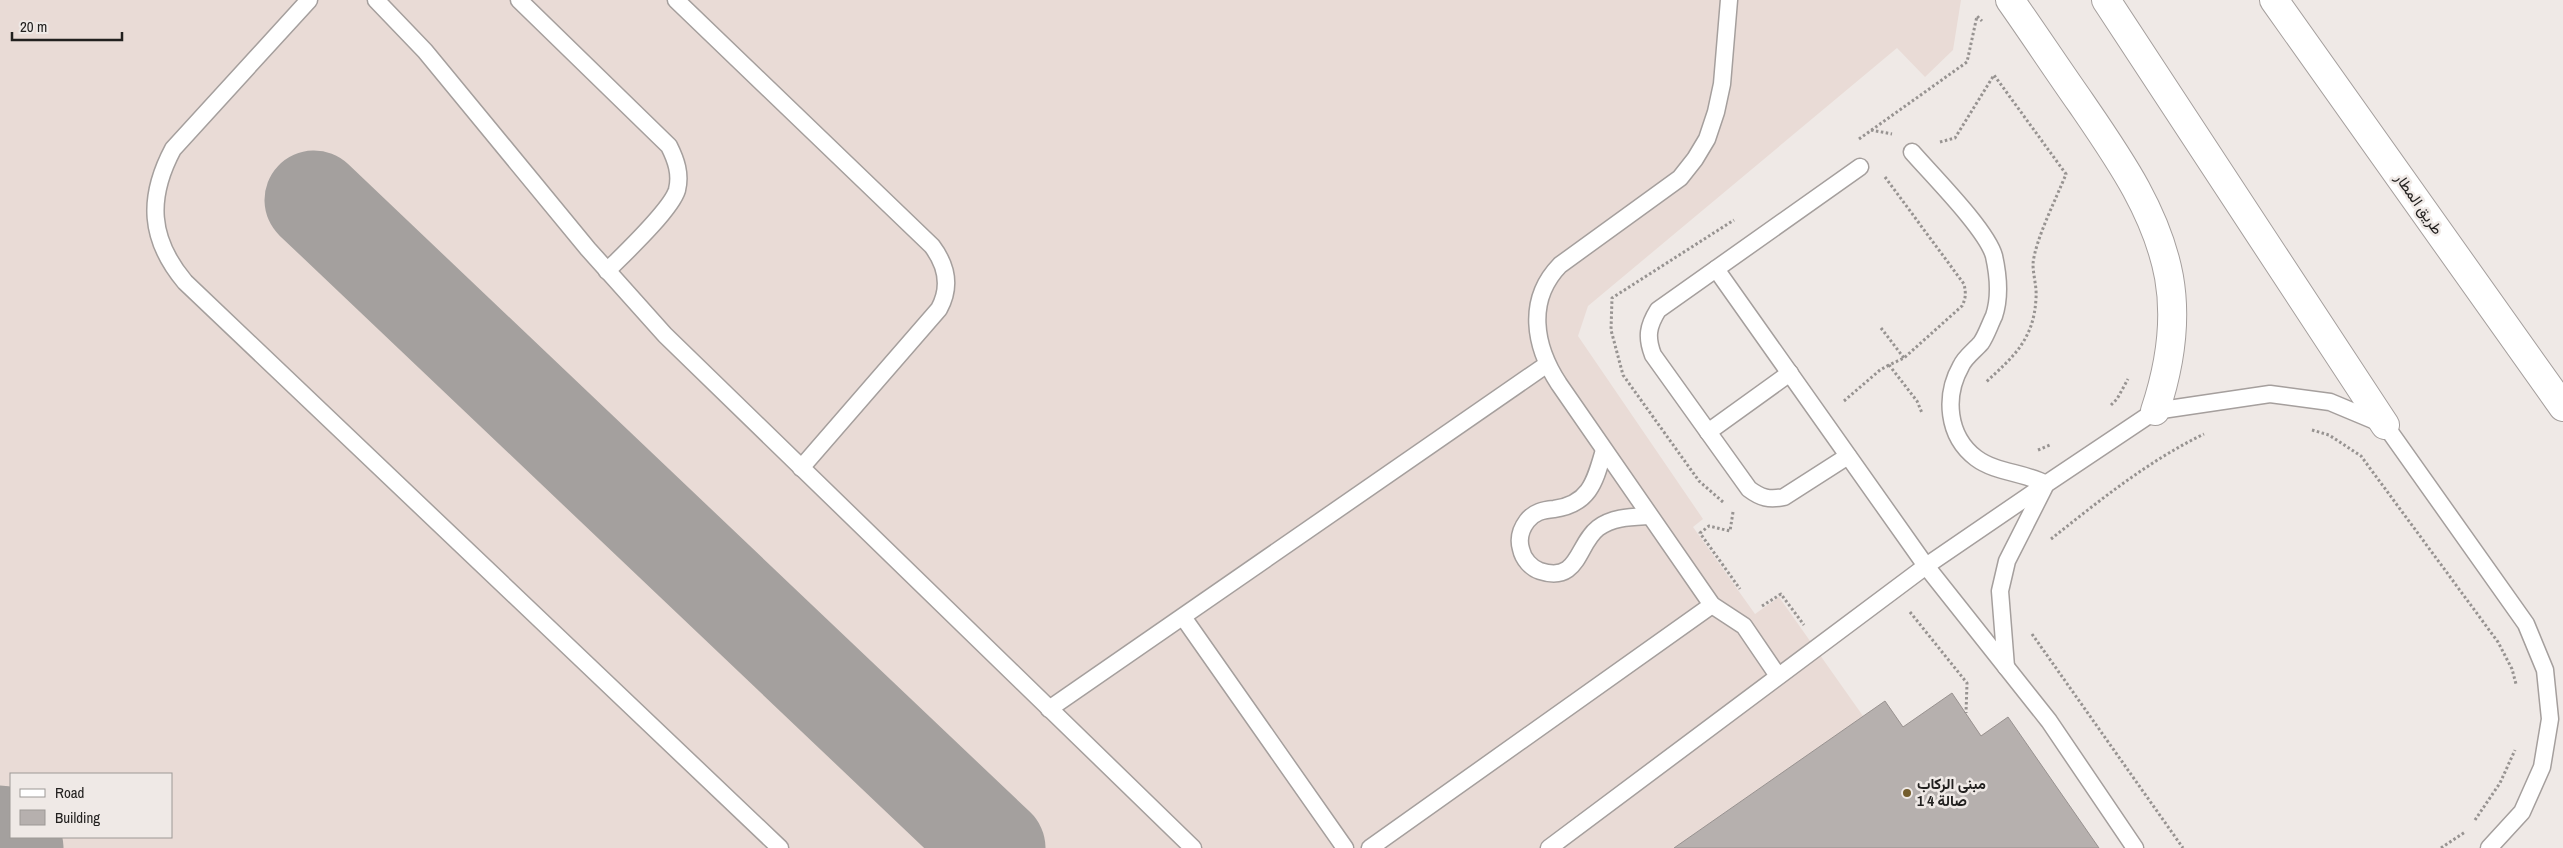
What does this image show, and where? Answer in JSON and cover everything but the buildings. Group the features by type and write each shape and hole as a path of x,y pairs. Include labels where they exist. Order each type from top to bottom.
{"street":[{"path":"2010,0 2133,182 2156,228 2169,278 2172,330 2165,382 2155,411"},
{"path":"2106,0 2385,425"},
{"name":"طريق المطار","path":"2274,0 2563,407"}],"lane":[{"path":"309,0 173,149 157,186 155,207 156,226 169,263 185,282 780,848"},
{"path":"376,0 430,57 607,271 678,348 1194,848"},
{"path":"519,0 668,146 678,166 677,190 672,200 607,271"},
{"path":"676,0 932,246 944,266 946,289 939,309 801,468"},
{"path":"1729,0 1722,84 1716,112 1707,139 1680,178 1560,265 1548,278 1538,305 1540,344 1546,365 1712,605 1744,626 1778,676"},
{"path":"1912,152 1981,231 1994,254 1998,284 1994,314 1982,342 1962,364 1952,384 1950,406 1954,427 1964,446 1976,458 1989,466 2033,477 2046,484"},
{"path":"1848,456 1784,497 1773,500 1760,497 1749,489 1653,355 1648,342 1649,325 1658,310 1860,167"},
{"path":"1716,269 1926,566 2049,720 2135,848"},
{"path":"1049,709 1546,365"},
{"path":"1708,432 1790,373"},
{"path":"1549,848 1926,566 2155,411 2270,394 2330,402 2385,425 2526,624 2545,670 2550,718 2542,767 2522,812 2489,848"},
{"path":"1604,450 1596,477 1581,500 1569,506 1543,510 1531,516 1523,526 1519,539 1521,552 1528,563 1538,571 1552,574 1564,571 1575,564 1588,539 1597,529 1609,521 1650,516"},
{"path":"2006,667 2000,591 2007,561 2046,484"},
{"path":"1370,848 1712,605"},
{"path":"1183,617 1345,848"}],"path":[{"path":"1863,146 1858,140 1870,130 1966,62 1977,16 1987,26"},
{"path":"1933,141 1942,142 1955,138 1994,75 2066,174 2036,250 2033,264 2036,303 2026,340 2018,353 1984,384"},
{"path":"1870,130 1899,135"},
{"path":"1840,405 1880,370 1904,358 1962,306 1966,299 1965,290 1883,174"},
{"path":"1881,328 1904,358"},
{"path":"1889,365 1918,401 1926,421"},
{"path":"2105,410 2117,399 2129,376"},
{"path":"2303,427 2329,435 2361,456 2498,642 2512,668 2519,693"},
{"path":"2048,541 2096,503 2178,446 2210,430"},
{"path":"2030,453 2055,443"},
{"path":"1908,609 1967,683 1966,713"},
{"path":"2027,627 2182,848"},
{"path":"2473,822 2500,783 2517,746"},
{"path":"2441,848 2467,830"}],"shaded area":[{"path":"0,0 1961,0 1953,50 1925,77 1897,48 1588,306 1578,336 1703,519 1693,527 1755,614 1779,597 1863,716 1885,701 1903,727 1952,693 1981,735 2008,717 2099,848 0,848"}],"taxiway":[{"path":"314,200 996,848"},
{"path":"0,835 14,848"}],"place":[{"name":"مبنى الركاب 1 صالة 4","path":"1907,793"}]}
